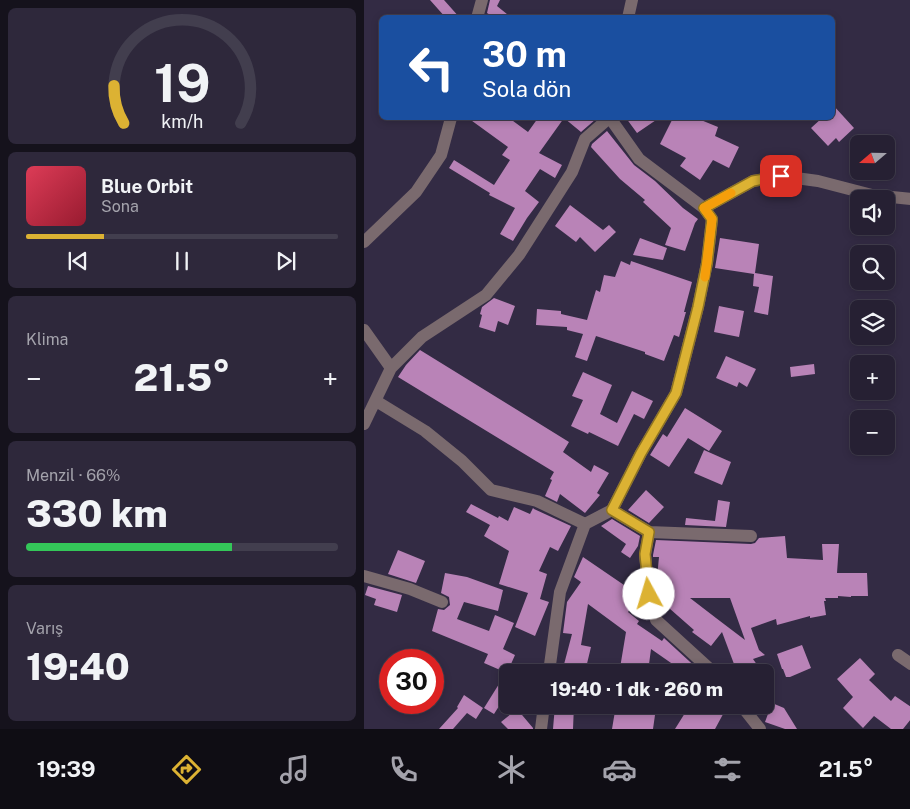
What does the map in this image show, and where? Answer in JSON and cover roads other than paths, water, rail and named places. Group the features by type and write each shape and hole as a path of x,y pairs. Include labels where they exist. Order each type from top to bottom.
{"street":[{"path":"478,15 482,0"},
{"path":"629,15 632,0"},
{"path":"364,242 416,192 441,155 450,120"},
{"path":"364,424 391,368 422,337 486,295 519,255 572,172 585,139 607,120"},
{"path":"550,664 560,592 585,524 612,510 641,453 676,393 698,307 707,263 712,219 704,208 639,159 610,120"},
{"path":"704,208 753,181 781,176 818,181 872,195 910,199"},
{"path":"364,330 391,368"},
{"path":"376,401 426,431 462,461 491,490 537,501 585,524"},
{"path":"612,510 649,532 751,536"},
{"path":"649,532 645,554 649,594 656,620 704,664"},
{"path":"364,576 410,588 442,602"},
{"path":"898,656 910,664"},
{"path":"541,729 543,714"},
{"path":"748,714 760,729"}]}
